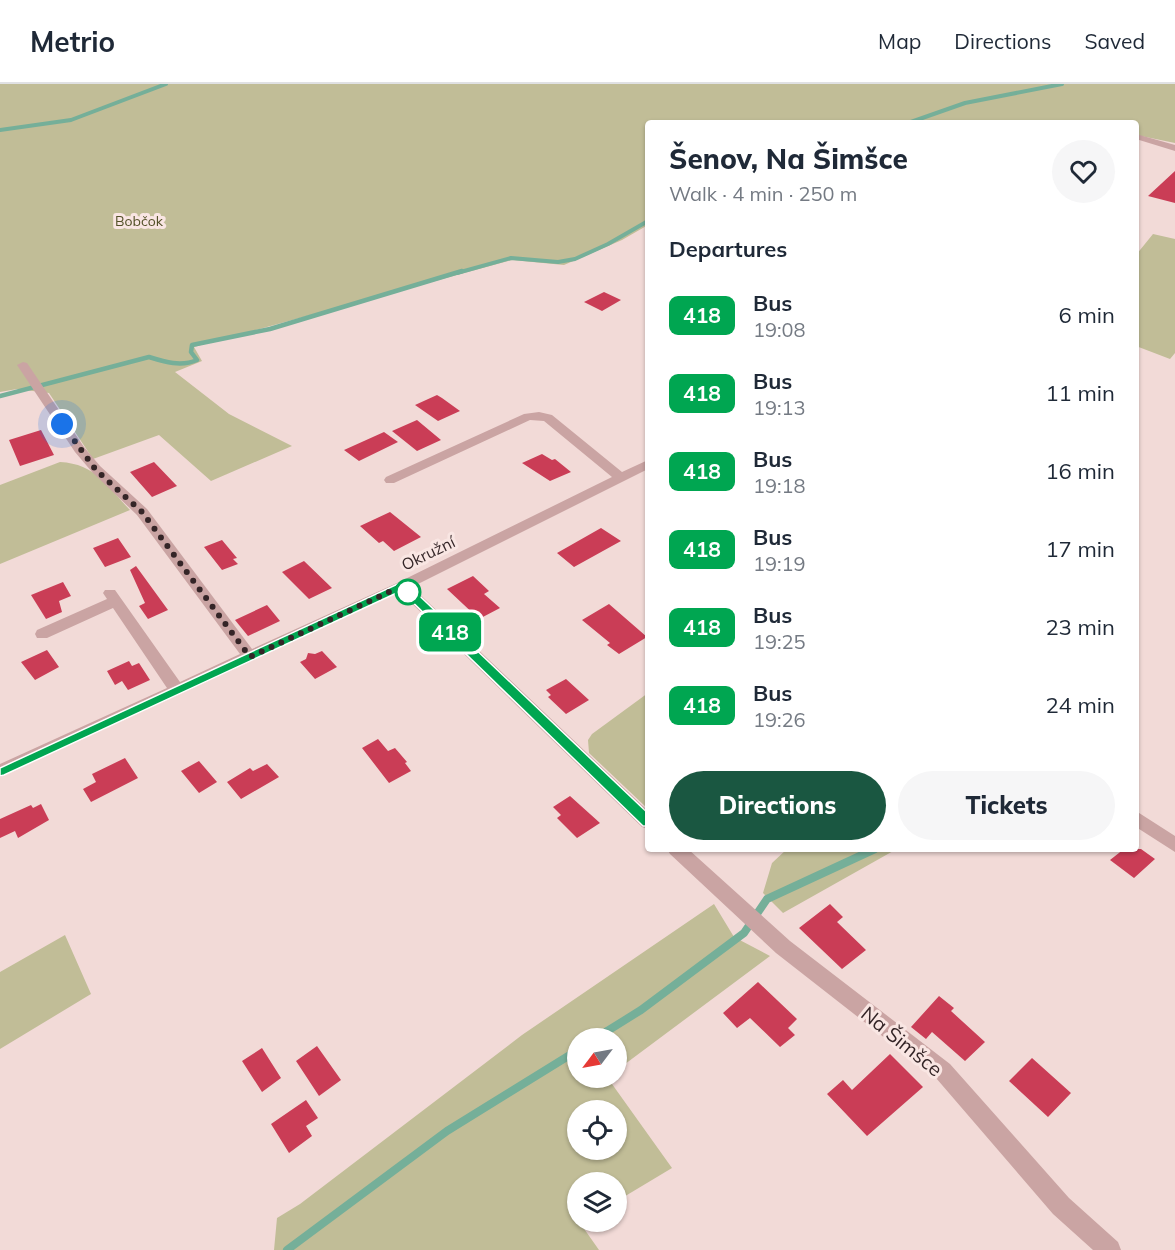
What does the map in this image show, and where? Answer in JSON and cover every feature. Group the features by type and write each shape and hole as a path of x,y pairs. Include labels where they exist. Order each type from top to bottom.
{"street":[{"path":"1139,138 1175,148"},
{"path":"22,365 78,449 96,470 142,512 250,657"},
{"path":"390,480 502,428 538,416 548,418 621,478"},
{"name":"Okružní","path":"0,771 402,586 645,466"},
{"path":"402,586 645,819"},
{"path":"42,634 113,597 177,690"},
{"path":"1139,820 1175,845"},
{"name":"Na Šimšce","path":"679,852 783,947 943,1071 1061,1206 1110,1250"}],"green space":[{"name":"Bobčok","path":"0,84 1175,84 1175,143 1139,136 1139,120 645,120 645,227 622,240 564,265 512,260 194,347 202,361 175,372 229,414 292,446 211,481 159,435 93,459 49,393 17,389 0,392"},
{"path":"1153,234 1175,239 1175,353 1170,359 1139,347 1139,251"},
{"path":"60,462 83,467 92,472 130,510 0,564 0,485"},
{"path":"645,695 645,806 589,753 588,740 592,734"},
{"path":"784,852 891,852 783,913 763,893 772,863"},
{"path":"714,904 734,937 770,956 627,1063 627,1028 567,1028 567,1088 615,1088 623,1100 567,1100 567,1160 627,1160 627,1105 672,1168 627,1195 627,1172 567,1172 567,1232 586,1232 599,1250 274,1250 277,1218 300,1204 522,1035"},
{"path":"65,935 91,994 0,1049 0,972"}],"building":[{"path":"1175,171 1175,203 1148,196"},
{"path":"604,292 621,300 602,311 584,302"},
{"path":"437,395 460,411 438,421 415,405"},
{"path":"417,420 441,440 417,451 392,431"},
{"path":"41,430 54,455 20,466 9,440"},
{"path":"384,432 398,442 359,461 344,450"},
{"path":"542,454 552,460 555,459 571,472 550,481 522,463"},
{"path":"154,462 177,486 152,497 130,472"},
{"path":"390,512 421,537 394,551 383,541 379,543 360,526"},
{"path":"601,528 621,541 574,567 557,553"},
{"path":"118,538 131,557 105,567 93,548"},
{"path":"222,540 237,558 233,559 238,564 222,570 204,547"},
{"path":"304,561 332,588 309,599 282,572"},
{"path":"136,566 168,610 148,619 139,606 145,603 130,570"},
{"path":"473,576 489,591 484,594 500,608 479,619 447,589"},
{"path":"63,582 71,596 59,601 62,612 46,619 31,595"},
{"path":"609,604 645,635 645,638 619,654 607,645 610,643 582,620"},
{"path":"267,605 280,621 248,636 235,620"},
{"path":"47,650 59,667 35,680 21,662"},
{"path":"322,651 337,667 315,679 300,662 306,659 308,653 315,654"},
{"path":"129,661 132,666 139,663 150,680 128,690 122,681 115,685 107,671"},
{"path":"566,679 589,700 566,714 548,697 551,695 546,690"},
{"path":"378,739 388,751 395,748 407,762 405,763 411,771 389,783 362,748"},
{"path":"125,758 138,778 91,802 83,789 96,782 92,774"},
{"path":"199,761 217,782 199,793 181,771"},
{"path":"267,764 279,777 241,799 227,782 250,768 253,771"},
{"path":"570,796 600,823 577,838 557,818 561,815 553,807"},
{"path":"41,804 49,820 18,838 15,831 0,838 0,819 31,805 33,808"},
{"path":"1139,849 1155,859 1134,878 1110,860 1120,852 1139,852"},
{"path":"830,904 843,917 837,922 866,950 842,969 799,928"},
{"path":"758,982 797,1019 788,1028 795,1035 780,1047 750,1018 737,1028 723,1013"},
{"path":"939,996 954,1008 951,1011 985,1042 965,1061 932,1032 926,1039 911,1027"},
{"path":"317,1046 341,1080 319,1096 296,1061"},
{"path":"262,1048 281,1078 262,1092 242,1061"},
{"path":"890,1054 923,1087 867,1136 827,1094 843,1080 852,1090"},
{"path":"1032,1058 1071,1093 1048,1117 1009,1081"},
{"path":"306,1100 318,1118 306,1126 312,1136 289,1153 271,1124"}],"waterway":[{"path":"0,130 71,120 166,84"},
{"name":"Bobčok","path":"917,120 965,103 1062,84"},
{"name":"Bobčok","path":"457,273 511,258 558,262 575,259 608,244 645,223"},
{"name":"Bobčok","path":"0,396 149,357 173,363 191,362 197,360 191,352 192,345 270,329 462,271"},
{"path":"612,1028 641,1010 744,933 767,899 869,852"},
{"path":"287,1250 447,1131 567,1057"}],"bus line":[{"name":"418","path":"0,771 402,586 645,819"}],"route":[{"path":"62,424 78,449 96,470 142,512 250,657 402,586 408,592"}]}
